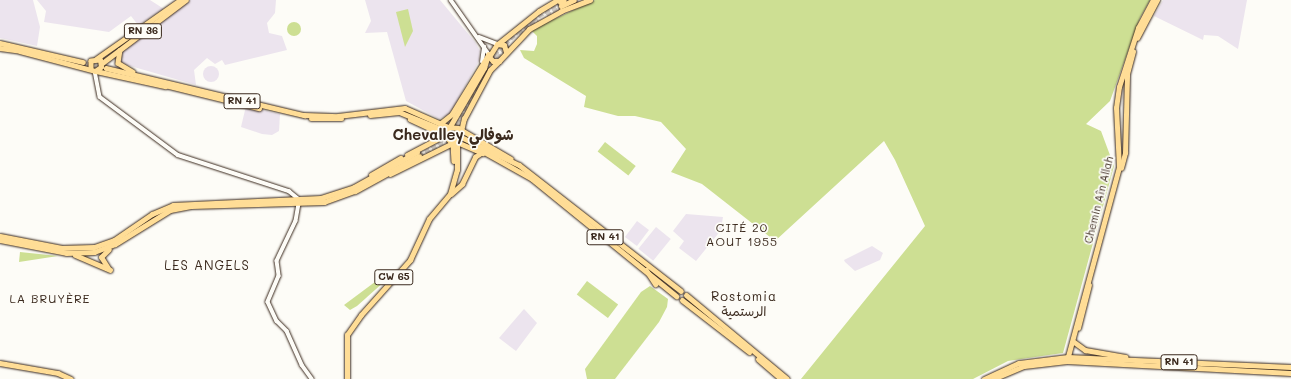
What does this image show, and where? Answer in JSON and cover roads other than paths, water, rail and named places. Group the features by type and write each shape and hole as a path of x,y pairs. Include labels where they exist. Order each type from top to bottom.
{"highway":[{"path":"574,0 561,2 497,44 488,55 491,61 499,61 506,52 530,29 561,11 590,0"},
{"path":"497,44 504,45 506,52"},
{"path":"380,111 403,110 439,126"},
{"path":"370,115 399,112 439,126"},
{"path":"460,137 517,166"},
{"path":"0,240 60,252 110,270 101,257 115,244 155,217 183,206 299,202 326,197 354,189 418,154"},
{"name":"RN 41","path":"517,166 646,269 676,296"},
{"name":"RN 41","path":"517,166 681,291"},
{"path":"0,236 62,248 89,248 114,240 156,211 177,204 299,202"},
{"path":"60,252 89,253 115,244"},
{"path":"646,269 655,284"},
{"path":"781,379 700,310 681,291 676,296 700,310 787,379"},
{"path":"682,300 686,295"},
{"path":"1074,342 1085,350 1135,360"},
{"name":"RN 41","path":"993,379 1024,366 1070,359 1291,373"},
{"name":"RN 41","path":"984,379 1019,363 1070,359 1135,360 1291,367"}],"main road":[{"name":"RN 36","path":"94,60 180,0"},
{"name":"RN 36","path":"101,64 186,0"},
{"name":"Chemin Aîn Allah","path":"1070,359 1123,153 1116,108 1119,87 1138,28 1154,0"},
{"name":"Chemin Aîn Allah","path":"1070,359 1123,153 1126,87 1137,37 1157,0"},
{"path":"0,43 82,62 0,48"},
{"path":"125,45 118,54 118,63 141,74"},
{"path":"14,46 94,60 101,64 94,70"},
{"name":"RN 41","path":"20,51 94,70 171,85 304,115 334,117 380,111"},
{"path":"439,126 452,114 482,62 488,55"},
{"path":"354,189 434,139 445,135 448,127 484,68 488,55"},
{"path":"94,60 94,70"},
{"path":"455,178 454,150 460,137 464,119 490,71 499,61"},
{"name":"RN 41","path":"101,64 141,74 171,85"},
{"name":"RN 41","path":"106,68 304,118 327,120 370,115"},
{"path":"1119,87 1126,87"},
{"path":"380,111 401,108 418,112 439,126 456,127 460,137"},
{"path":"370,115 400,115 445,135 460,137"},
{"path":"431,129 435,134 434,139"},
{"path":"354,189 446,147 460,137"},
{"name":"RN 41","path":"460,137 481,153 517,166"},
{"name":"CW 65","path":"347,379 347,335 361,315 410,260 429,219 447,198 455,178 460,137"},
{"path":"446,147 454,150"},
{"path":"447,198 462,184 475,157 481,153"},
{"path":"0,363 58,374 71,379"}],"street":[{"path":"451,0 484,48 482,62"},
{"path":"471,30 483,40 497,44"},
{"path":"477,36 488,55"},
{"path":"94,70 100,97 178,155 289,191 299,202 296,221 277,261 279,276 268,302 277,321 287,331 302,365 312,379"}],"tunnel":[{"path":"532,20 560,2"},
{"path":"546,14 561,6"},
{"path":"519,34 538,19"},
{"path":"444,136 456,123 494,54 521,28"},
{"path":"493,64 507,45"},
{"path":"82,63 106,69"},
{"path":"419,156 449,138 459,125"},
{"path":"438,128 462,140"}],"district":[{"name":"Chevalley شوفالي","path":"453,135"},
{"name":"CITÉ 20 AOUT 1955","path":"742,235"},
{"name":"LES ANGELS","path":"207,265"},
{"name":"LA BRUYÈRE","path":"50,299"},
{"name":"Rostomia الرستمية","path":"744,304"}]}
